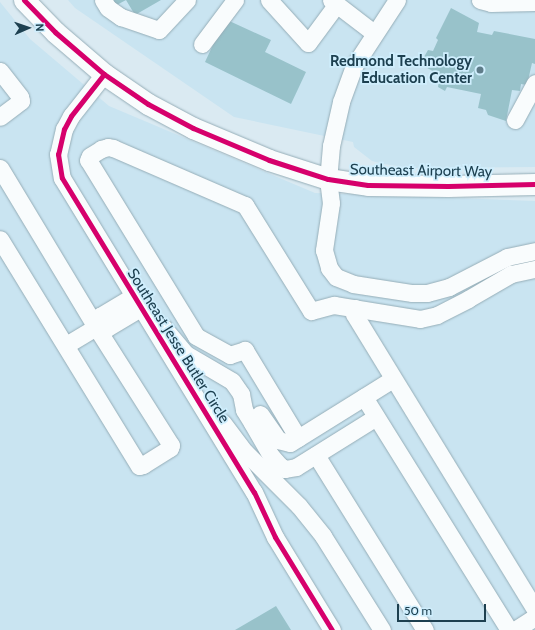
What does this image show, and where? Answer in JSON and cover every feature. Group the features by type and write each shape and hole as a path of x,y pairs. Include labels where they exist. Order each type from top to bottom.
{"main road":[{"name":"Southeast Airport Way","path":"24,0 54,32 104,74 148,104 193,128 269,160 328,179 376,185 448,186 535,184"}],"street":[{"path":"103,0 108,8 121,17 159,30 188,0"},
{"path":"202,44 235,0"},
{"path":"269,0 308,43 334,3 374,33"},
{"path":"397,0 374,33 354,66 341,102 331,146 328,179 331,204 324,244 325,256 332,273 342,280 359,285 412,293 427,293 449,288 477,271 507,257 535,251"},
{"path":"480,0 491,3 525,2"},
{"path":"0,70 20,97 21,101 0,117"},
{"name":"Southeast Jesse Butler Circle","path":"104,74 67,122 60,141 58,162 65,186 254,492 275,536 332,630"},
{"path":"515,120 535,82"},
{"path":"298,438 245,350 230,355 196,336 88,160 90,156 101,149 113,148 245,205 311,311 334,305 420,319 437,315 468,300 511,274 535,269"},
{"path":"0,168 96,327 171,445 170,448 139,466 0,239"},
{"path":"420,319 423,313 505,262 507,257"},
{"path":"66,345 96,327 100,316 136,301 146,304 176,344 186,354 232,382 241,394 253,404 278,440 290,443 393,379"},
{"path":"355,308 354,314 393,379 530,590 535,609"},
{"path":"241,394 244,410 280,466 291,469 376,417"},
{"path":"364,397 509,630 535,617"},
{"path":"198,402 205,402 245,452 299,506 324,536 382,630"},
{"path":"316,455 425,630"}],"shaded area":[{"path":"68,0 535,0 535,167 411,168 384,164 372,161 354,147 353,142 234,117 75,8"},
{"path":"0,2 30,39 109,106 315,193 535,201 535,630 0,630"}],"building":[{"path":"109,0 126,0 113,7"},
{"path":"126,0 161,0 135,15"},
{"name":"Redmond Technology Education Center","path":"451,8 479,23 477,32 492,35 494,31 535,39 535,64 532,63 527,85 521,84 520,91 512,90 506,121 488,115 486,110 478,108 481,94 447,87 445,91 438,87 440,75 420,64 428,50 433,51 438,40 436,38"},
{"path":"225,19 271,40 265,52 306,72 291,104 205,62"},
{"path":"276,606 291,630 235,630"}],"cycle path":[{"path":"24,0 55,32 104,74 148,104 193,128 269,160 328,179 368,185 448,186 535,184"},
{"path":"104,74 71,116 64,129 58,154 62,178 254,492 275,537 332,630"}],"place":[{"name":"Redmond Technology Education Center","path":"480,70"}]}
